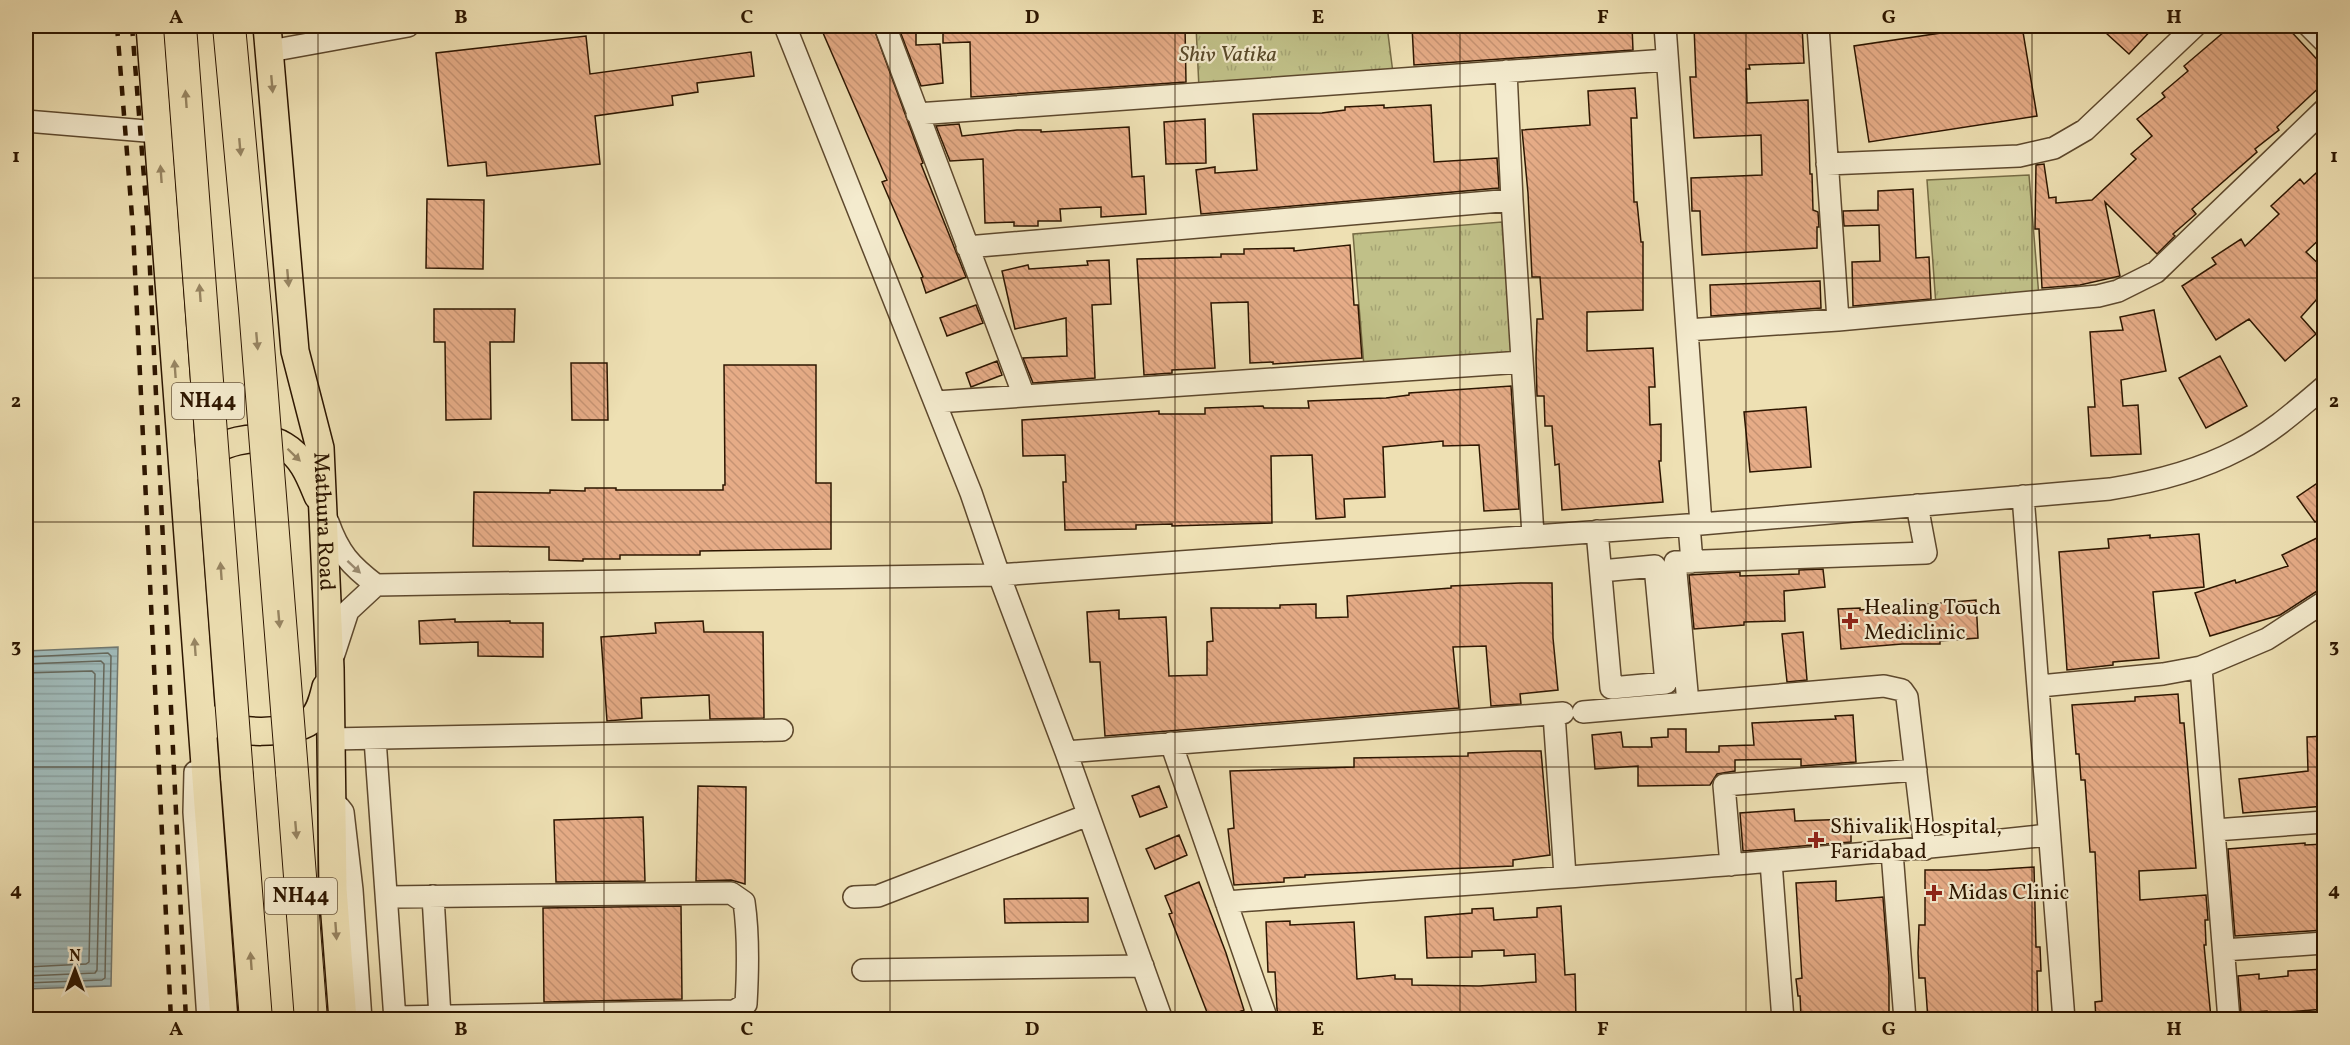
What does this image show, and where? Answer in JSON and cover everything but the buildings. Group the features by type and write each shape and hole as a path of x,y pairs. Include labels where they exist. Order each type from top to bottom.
{"highway":[{"name":"NH44","path":"180,26 256,1020"},
{"name":"NH44","path":"229,26 255,308 311,1020"}],"main road":[{"path":"150,26 224,1020"},
{"name":"Mathura Road","path":"268,38 295,351 320,448 330,668 333,889 343,1020"},
{"path":"184,497 202,462 224,446 251,439 268,440 284,445 297,456 306,468 323,507"},
{"path":"198,680 210,713 216,722 236,729 266,731 299,727 312,720 320,709 330,668"}],"street":[{"path":"268,38 408,26"},
{"path":"785,26 971,493 1162,1020"},
{"path":"885,26 1024,396"},
{"path":"1665,26 1687,330 1695,524 1692,562"},
{"path":"1818,26 1838,320"},
{"path":"1827,164 2019,156 2054,148 2085,130 2195,26"},
{"path":"2309,26 2325,41"},
{"path":"917,114 1667,60"},
{"path":"1506,71 1533,535"},
{"path":"1687,330 1838,320 2098,296 2138,282 2156,272 2325,110"},
{"path":"26,121 158,132"},
{"path":"967,247 1512,200"},
{"path":"936,402 1522,362"},
{"path":"323,507 340,551 352,566 376,585 999,575 1695,524 2110,489 2154,482 2200,467 2238,450 2283,422 2325,387"},
{"path":"2023,496 2040,686 2048,835 2064,1020"},
{"path":"1688,703 1675,562 1926,553 1917,506"},
{"path":"1604,531 1608,570 1611,688 1666,683 1655,566 1608,570"},
{"path":"330,668 348,611 376,585"},
{"path":"2040,686 2163,674 2201,667 2267,639 2325,602"},
{"path":"2201,667 2229,1020"},
{"path":"1066,752 1893,687 1902,690 1907,697 1924,849"},
{"path":"1565,876 1567,713"},
{"path":"331,739 782,730"},
{"path":"375,739 395,1018 734,1011 746,1004 747,924 744,902 731,893 387,897"},
{"path":"1171,743 1267,1020"},
{"path":"203,751 195,765 194,812 208,1020"},
{"path":"1731,865 1724,785 1916,770"},
{"path":"332,801 344,812 361,1020"},
{"path":"854,897 879,896 1088,815"},
{"path":"2215,830 2325,822"},
{"path":"1226,902 1771,862 1924,849 2048,835"},
{"path":"1892,852 1905,1020"},
{"path":"1771,862 1782,1019"},
{"path":"434,896 440,1017"},
{"path":"2224,950 2325,942"},
{"path":"863,970 1143,966"}],"green space":[{"name":"Shiv Vatika","path":"1196,26 1387,26 1393,73 1199,88"},
{"path":"2029,175 2039,297 1936,306 1927,180"},
{"path":"1502,222 1512,354 1364,366 1353,234"}],"water":[{"path":"118,647 111,986 26,989 26,651"}],"railway":[{"path":"117,26 133,229 171,1020"},
{"path":"132,26 148,228 186,1020"}],"place":[{"name":"Healing Touch Mediclinic","path":"1850,621"},
{"name":"Shivalik Hospital, Faridabad","path":"1816,840"},
{"name":"Midas Clinic","path":"1934,893"}]}
